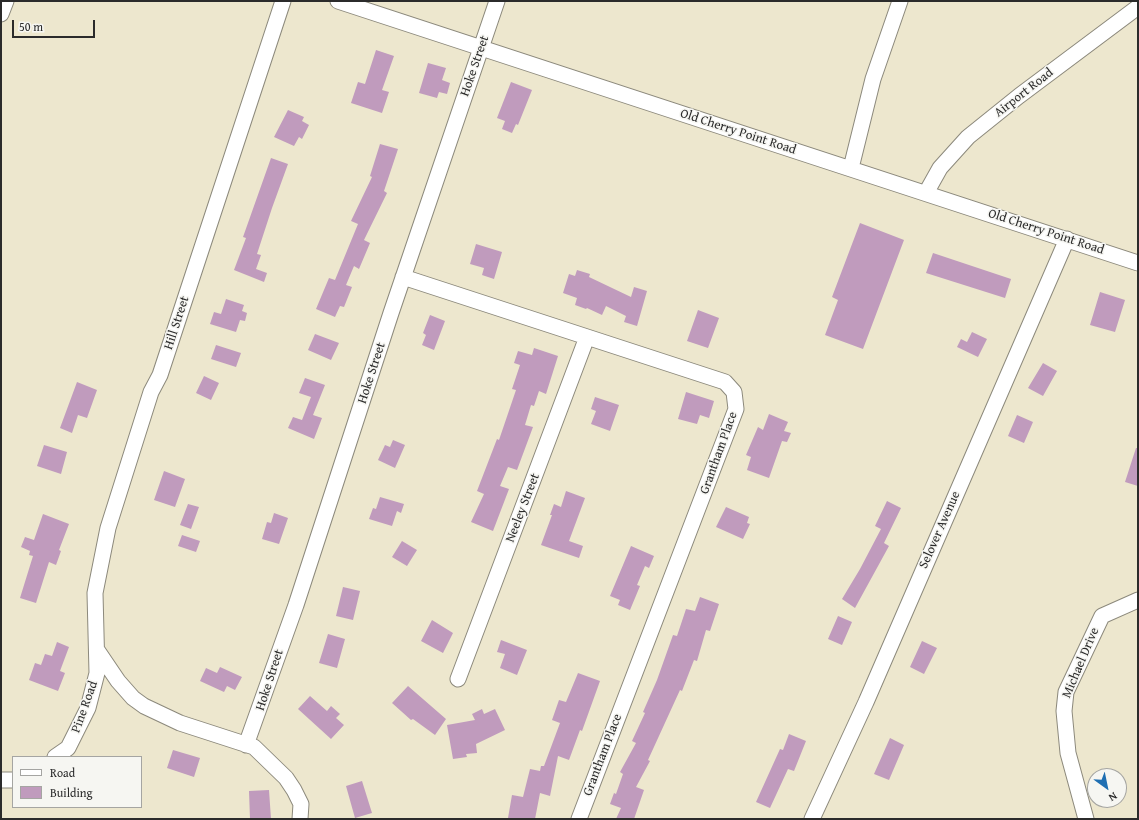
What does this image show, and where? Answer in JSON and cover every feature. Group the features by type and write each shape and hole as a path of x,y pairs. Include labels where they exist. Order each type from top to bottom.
{"street":[{"path":"1,14 6,1"},
{"name":"Hill Street","path":"97,650 94,618 95,593 108,528 150,392 160,375 283,1"},
{"name":"Old Cherry Point Road","path":"338,1 1138,263"},
{"name":"Hoke Street","path":"246,745 296,605 497,1"},
{"path":"851,168 873,79 900,1"},
{"name":"Airport Road","path":"926,193 940,168 968,137 1019,96 1138,7"},
{"name":"Selover Avenue","path":"812,819 866,702 1066,239"},
{"name":"Grantham Place","path":"404,277 725,382 734,392 736,409 579,819"},
{"name":"Neeley Street","path":"458,679 587,337"},
{"name":"Michael Drive","path":"1086,819 1068,753 1064,711 1066,692 1102,616 1138,600"},
{"path":"97,650 118,681 133,698 144,706 180,723 254,747 286,778 301,804 300,819"},
{"name":"Pine Road","path":"56,756 68,748 88,708 97,673 97,650"},
{"path":"1,780 12,780"}],"building":[{"path":"376,50 394,56 382,90 389,92 382,113 351,103 358,82 365,84"},
{"path":"428,63 446,68 442,80 450,83 447,94 439,92 437,98 419,93"},
{"path":"511,82 532,90 518,125 516,124 512,133 502,129 505,121 497,118"},
{"path":"288,110 304,117 302,121 309,125 302,139 299,137 294,146 274,137"},
{"path":"380,144 398,149 384,191 387,193 364,240 370,243 359,269 354,266 346,285 352,287 344,307 340,306 335,317 316,309 329,278 335,280 358,224 351,221 372,177 370,176"},
{"path":"271,158 288,164 257,254 261,255 256,269 267,273 264,282 234,270 246,238 243,237"},
{"path":"860,223 904,240 863,349 825,335 838,300 832,297"},
{"path":"476,244 502,252 494,279 482,275 484,268 470,264"},
{"path":"933,253 1011,279 1005,298 926,273"},
{"path":"577,270 590,274 589,277 631,297 634,287 647,291 637,326 624,322 626,316 606,306 602,315 587,308 586,309 575,305 577,298 563,293 569,274 575,276"},
{"path":"1100,292 1125,300 1115,332 1090,325"},
{"path":"226,299 244,305 242,311 247,313 245,321 240,320 236,332 210,324 214,312 221,314"},
{"path":"698,310 719,318 708,348 687,341"},
{"path":"430,315 445,321 434,350 422,345 426,335 423,333"},
{"path":"972,332 987,339 978,357 957,347 961,339 967,342"},
{"path":"315,334 339,343 331,360 308,350"},
{"path":"216,345 241,353 236,367 211,359"},
{"path":"534,348 558,356 546,394 539,391 534,406 531,405 525,425 533,427 517,470 508,467 500,486 509,489 493,531 471,522 484,494 477,491 497,439 499,440 516,390 512,389 520,365 514,363 518,351 532,355"},
{"path":"1043,363 1057,371 1043,396 1028,388"},
{"path":"204,376 219,383 211,400 196,393"},
{"path":"305,378 325,385 313,415 322,418 314,439 288,428 293,417 302,420 311,397 299,393"},
{"path":"77,382 97,390 87,418 78,415 72,433 60,428"},
{"path":"686,392 714,401 709,418 700,415 697,424 678,419"},
{"path":"595,397 619,405 610,431 591,424 596,411 591,409"},
{"path":"769,414 788,422 784,431 791,433 787,442 782,441 769,478 747,470 751,457 746,455 758,427 763,430"},
{"path":"1017,415 1033,422 1024,443 1008,436"},
{"path":"393,440 405,445 395,468 378,460 385,445 390,447"},
{"path":"44,445 67,452 61,474 37,466"},
{"path":"1136,448 1138,448 1138,486 1125,482"},
{"path":"164,471 185,479 175,507 154,500"},
{"path":"566,491 585,498 569,541 583,546 579,558 541,545 552,515 550,515 554,504 561,507"},
{"path":"380,497 404,504 401,513 397,511 392,526 369,519 373,508 376,509"},
{"path":"887,501 901,508 884,543 889,546 855,608 842,599 881,529 875,526"},
{"path":"188,504 199,507 191,529 180,525"},
{"path":"726,507 749,517 747,523 750,524 743,539 716,527"},
{"path":"274,513 288,518 279,544 262,539 267,522 271,523"},
{"path":"43,514 69,524 59,550 61,551 56,565 49,562 36,603 20,598 33,556 29,555 30,551 21,547 25,537 34,540"},
{"path":"182,535 200,541 196,552 178,546"},
{"path":"402,541 417,550 407,566 392,557"},
{"path":"631,546 654,556 649,568 645,566 637,585 640,586 630,610 618,605 620,600 610,596"},
{"path":"343,587 360,591 353,620 336,616"},
{"path":"700,597 719,604 710,631 706,630 697,661 694,660 682,691 680,690 648,760 650,761 636,787 644,790 634,819 616,819 621,808 610,804 614,793 616,794 623,774 620,772 636,743 632,741 645,713 643,712 657,680 673,635 677,636 686,609 695,611"},
{"path":"838,616 852,622 842,645 828,639"},
{"path":"432,620 453,633 443,653 421,641"},
{"path":"328,634 345,639 337,668 319,663"},
{"path":"501,640 527,650 517,675 500,668 505,654 497,652"},
{"path":"922,641 937,648 924,674 910,667"},
{"path":"57,642 69,647 60,671 65,673 58,691 29,680 35,663 41,665 45,654 52,656"},
{"path":"220,667 242,677 235,690 227,686 224,692 200,681 206,668 217,673"},
{"path":"578,673 600,681 582,731 580,730 569,760 558,756 550,796 540,793 535,819 508,818 512,795 523,797 530,769 540,771 541,766 544,766 560,723 552,720 559,700 566,702"},
{"path":"408,686 446,719 435,735 413,719 411,720 392,703"},
{"path":"310,696 327,711 331,706 340,714 336,718 344,725 331,739 298,709"},
{"path":"482,709 484,714 495,709 505,730 476,744 477,753 466,754 467,757 453,759 447,725 475,720 472,714"},
{"path":"789,734 806,741 794,771 788,769 770,808 756,802 780,749 783,750"},
{"path":"890,738 904,745 889,780 874,774"},
{"path":"173,750 200,758 194,777 167,768"},
{"path":"362,781 372,813 355,818 346,786"},
{"path":"269,790 271,819 250,819 249,791"}]}
